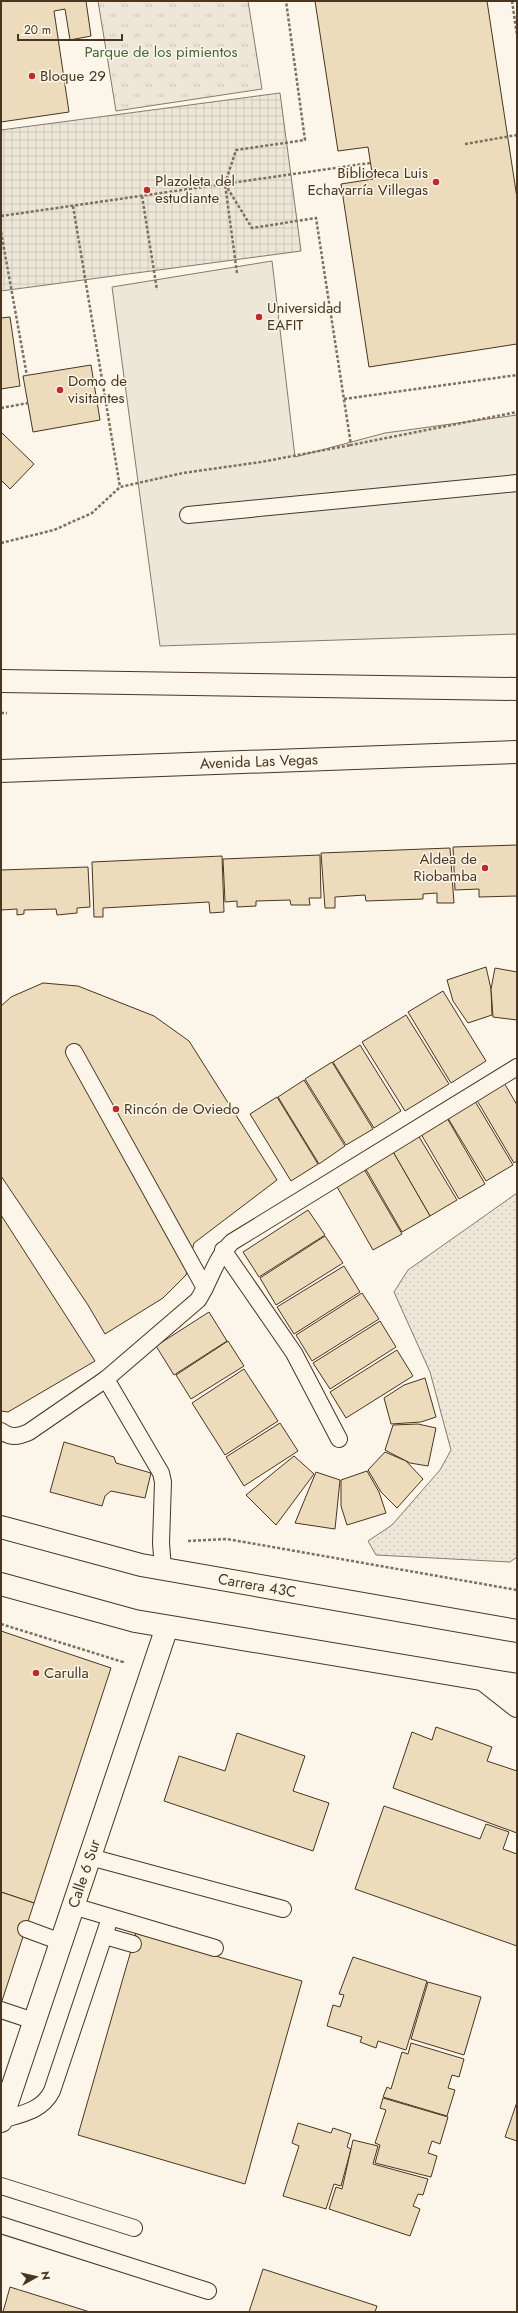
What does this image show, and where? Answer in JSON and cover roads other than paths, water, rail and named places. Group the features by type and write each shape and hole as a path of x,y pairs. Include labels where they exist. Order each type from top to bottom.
{"main road":[{"path":"1,681 517,690"},
{"name":"Avenida Las Vegas","path":"1,771 517,752"},
{"name":"Carrera 43C","path":"1,1526 141,1565 517,1631"},
{"path":"1,1584 135,1621 517,1685"},
{"name":"Calle 6 Sur","path":"1,2121 167,1626"},
{"path":"482,1678 517,1706"}],"lane":[{"path":"188,515 517,483"},
{"path":"74,1052 205,1288"},
{"path":"1,1432 7,1436 18,1436 29,1432 106,1379 188,1310 205,1288 216,1260 223,1250 232,1242 517,1067"},
{"path":"223,1250 294,1353 340,1439"},
{"path":"106,1379 161,1473 163,1491 161,1543 162,1569"},
{"path":"90,1857 283,1909"},
{"path":"73,1906 215,1948"},
{"path":"1,2121 33,2111 47,2102 110,1918"},
{"path":"26,1929 62,1942"},
{"path":"105,1936 132,1944"},
{"path":"1,2010 34,2021"},
{"path":"1,2186 134,2228"},
{"path":"1,2225 208,2291"}],"place":[{"name":"Bloque 29","path":"32,76"},
{"name":"Biblioteca Luis Echavarría Villegas","path":"436,182"},
{"name":"Plazoleta del estudiante","path":"147,190"},
{"name":"Universidad EAFIT","path":"259,317"},
{"name":"Domo de visitantes","path":"60,390"},
{"name":"Aldea de Riobamba","path":"485,868"},
{"name":"Rincón de Oviedo","path":"116,1109"},
{"name":"Carulla","path":"36,1673"}],"park label":[{"name":"Parque de los pimientos","path":"161,52"}]}
